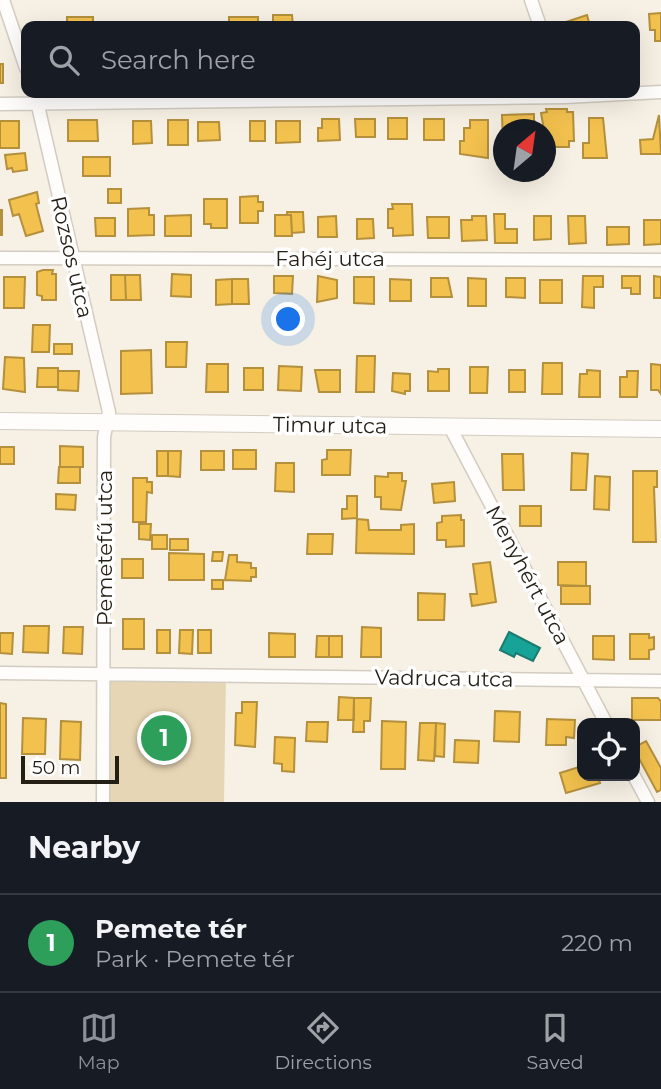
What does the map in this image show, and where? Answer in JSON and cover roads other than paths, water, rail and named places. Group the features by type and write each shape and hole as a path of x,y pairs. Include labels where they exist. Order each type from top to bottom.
{"street":[{"path":"3,0 21,53"},
{"path":"531,0 538,21"},
{"path":"640,93 661,92"},
{"path":"0,104 37,98"},
{"name":"Rozsos utca","path":"37,98 71,257 101,372 109,412 107,422"},
{"name":"Fahéj utca","path":"0,258 661,260"},
{"name":"Timur utca","path":"0,421 661,429"},
{"name":"Pemetefű utca","path":"103,802 104,437 107,422"},
{"name":"Menyhért utca","path":"450,427 603,718"},
{"path":"0,673 104,674"},
{"name":"Vadruca utca","path":"104,674 661,681"},
{"path":"637,781 648,802"}],"place":[{"name":"Pemete tér","path":"164,738"}]}
